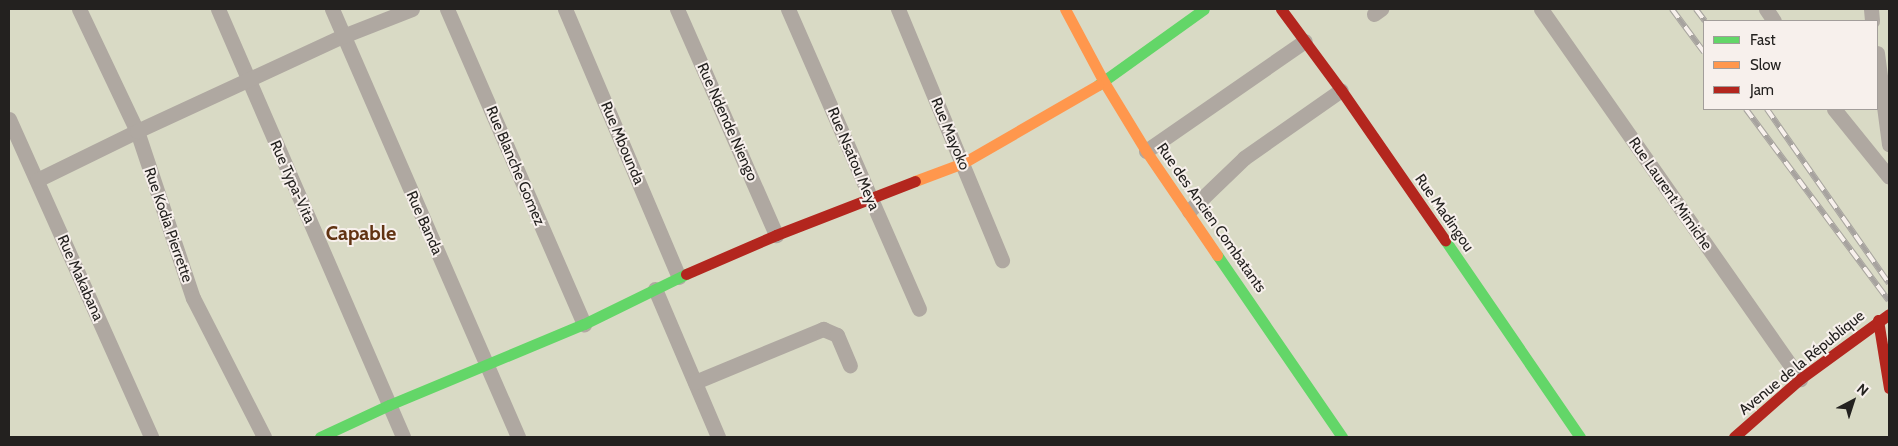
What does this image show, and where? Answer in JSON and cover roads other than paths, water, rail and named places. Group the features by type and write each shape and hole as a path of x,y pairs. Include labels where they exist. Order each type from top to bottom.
{"street":[{"name":"Rue Kodia Pierrette","path":"80,9 137,131 193,298 264,437"},
{"name":"Rue Typa-Vita","path":"218,9 247,80 403,437"},
{"name":"Rue Banda","path":"332,9 518,437"},
{"path":"37,180 137,131 343,36 412,9"},
{"name":"Rue Blanche Gomez","path":"447,9 584,324"},
{"name":"Rue Mbounda","path":"564,9 679,277"},
{"name":"Rue Ndende Niengo","path":"678,9 776,236"},
{"name":"Rue Nsatou Meya","path":"788,9 869,198 919,308"},
{"name":"Rue Mayoko","path":"898,9 1002,260"},
{"name":"Rue des Ancien Combatants","path":"1065,9 1104,82 1146,151 1189,211 1342,437"},
{"path":"320,437 389,405 584,324 679,277 869,198 963,163 1104,82 1204,9"},
{"name":"Rue Madingou","path":"1281,9 1341,90 1580,437"},
{"name":"Rue Laurent Mimiche","path":"1541,9 1800,379"},
{"path":"1766,9 1773,20"},
{"path":"1146,151 1305,41"},
{"path":"1878,61 1889,144"},
{"path":"1189,211 1244,158 1341,90"},
{"path":"1835,110 1889,177"},
{"name":"Rue Makabana","path":"9,118 151,437"},
{"path":"655,289 718,437"},
{"name":"Avenue de la République","path":"1734,437 1800,379 1878,320 1889,314"},
{"path":"1878,320 1889,388"},
{"path":"694,382 823,329 837,335 850,365"}],"railway":[{"path":"1672,9 1703,51"},
{"path":"1696,9 1704,20"},
{"path":"1747,110 1889,301"},
{"path":"1768,110 1889,283"}],"district":[{"name":"Capable","path":"361,233"}]}
